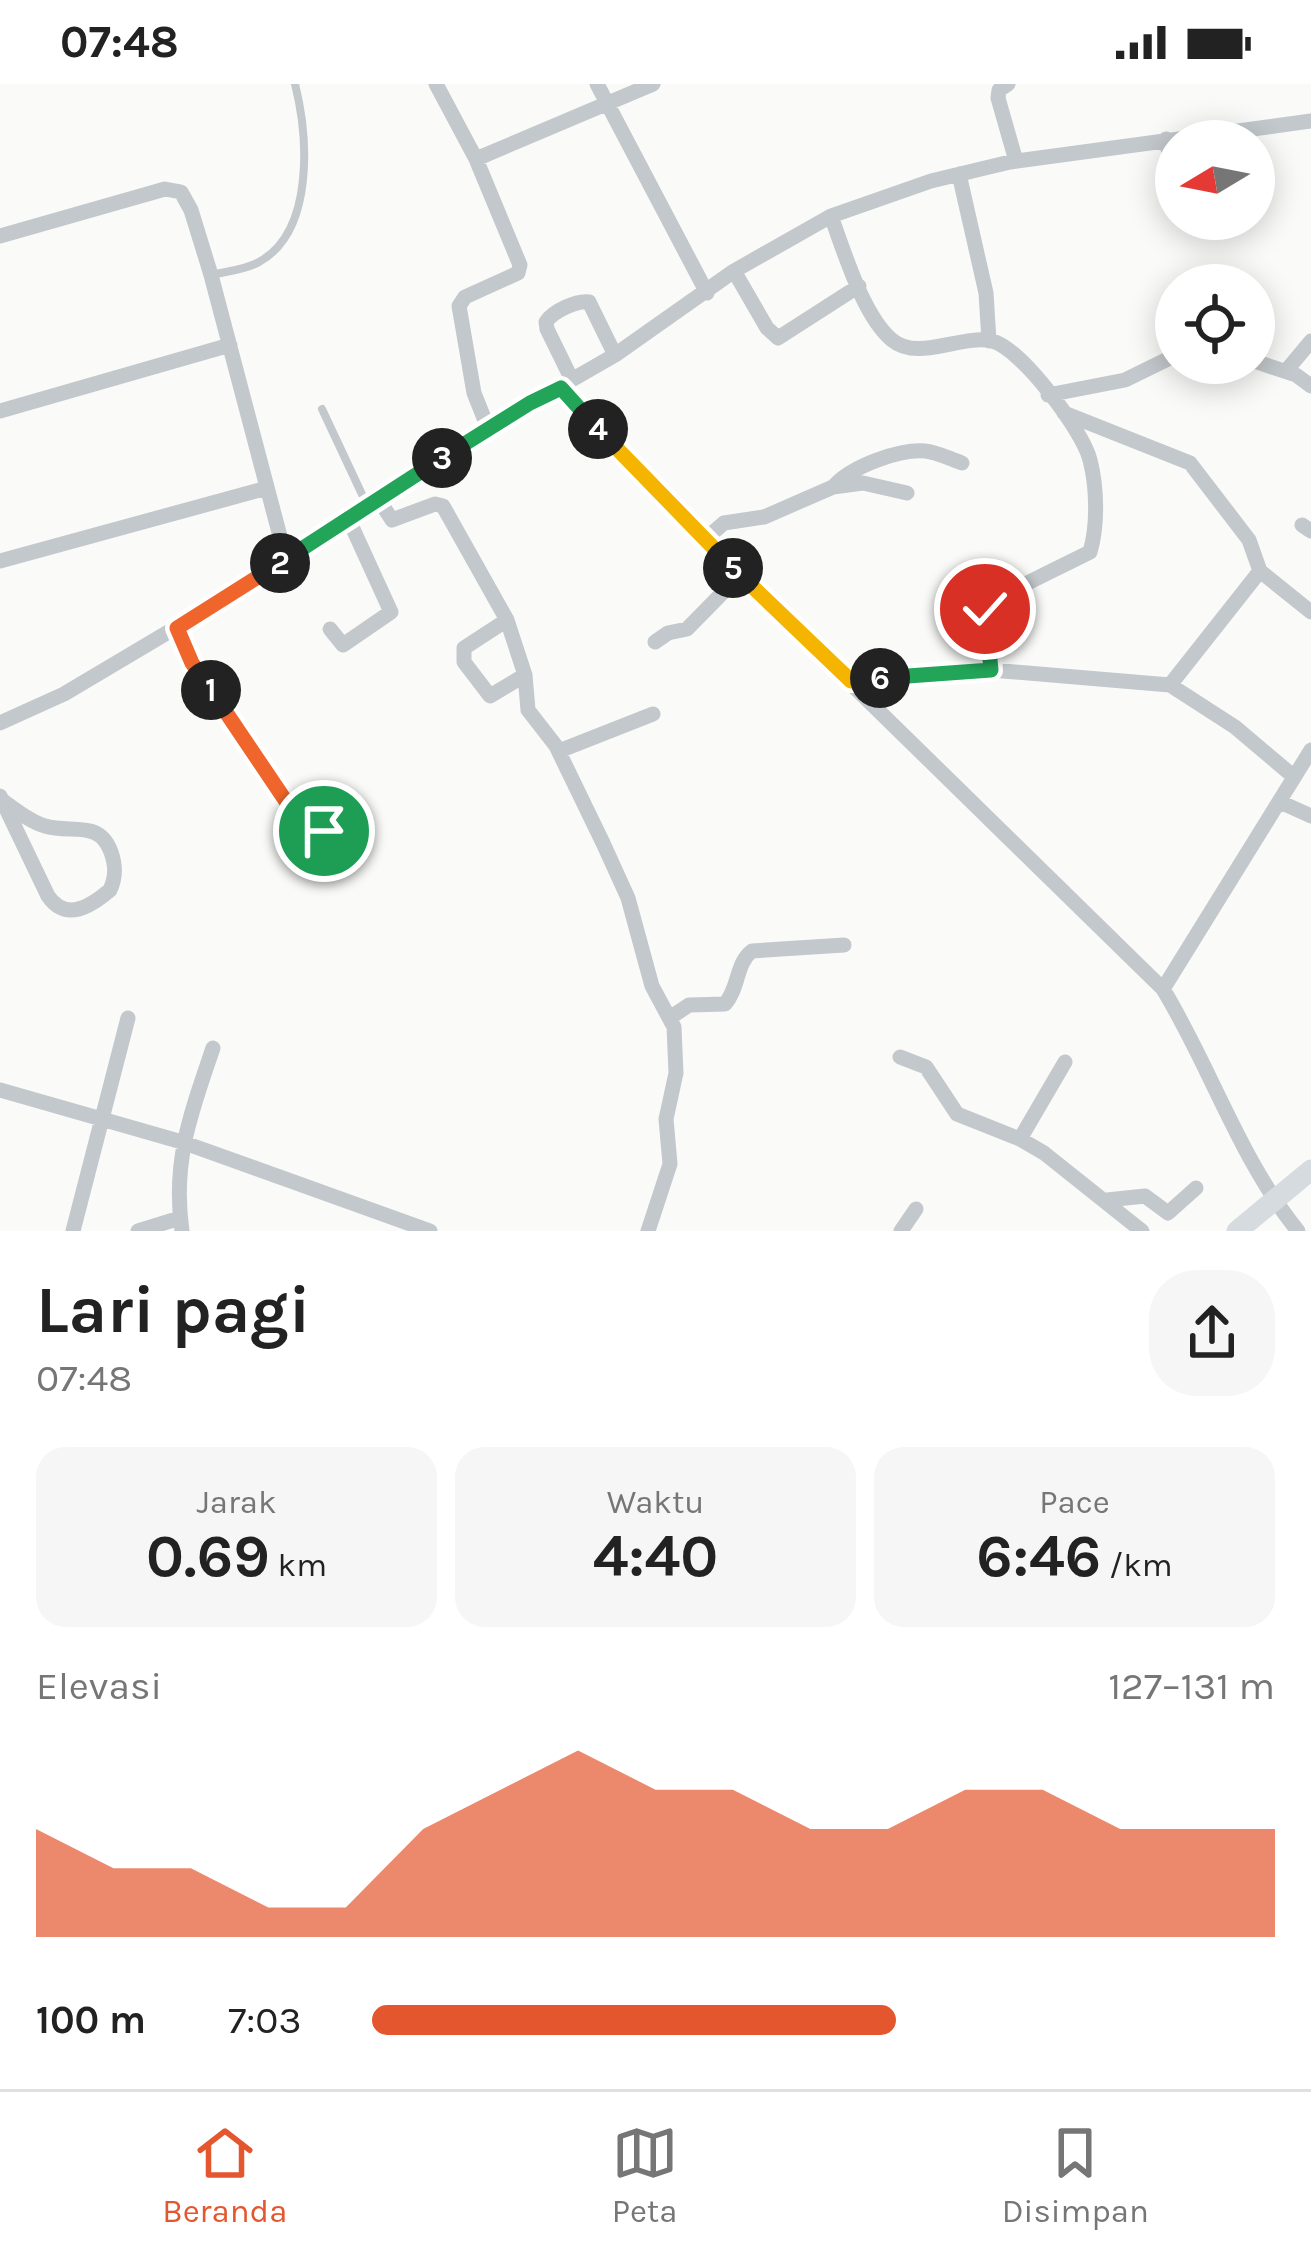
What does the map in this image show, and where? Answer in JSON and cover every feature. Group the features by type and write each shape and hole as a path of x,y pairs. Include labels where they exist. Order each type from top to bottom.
{"main road":[{"path":"1237,1231 1311,1170"}],"street":[{"path":"436,84 476,159 520,267 518,273 462,299 459,306 474,393 488,428"},
{"path":"597,84 707,293"},
{"path":"476,159 653,84"},
{"path":"1008,84 999,90 998,98 1016,161"},
{"path":"1275,125 1311,121"},
{"path":"0,723 181,637 286,559 354,528 373,503 488,428 615,355 734,271 831,216 959,174 1155,141"},
{"path":"959,174 986,293 989,341"},
{"path":"0,236 172,188 188,202 286,559"},
{"path":"831,216 876,322 898,344 917,347 989,341 1024,363 1090,458 1095,522 1091,548 1080,559 988,603 984,611 991,670"},
{"path":"734,271 766,328 778,338 860,286"},
{"path":"615,355 587,301 549,316 547,329 566,384 704,540 1163,989 1272,1200 1298,1231"},
{"path":"1286,371 1311,340"},
{"path":"0,411 230,345"},
{"path":"1048,395 1125,380 1155,365"},
{"path":"1275,368 1311,386"},
{"path":"1061,412 1190,463 1250,540 1260,571 1311,612"},
{"path":"704,540 724,523 764,518 833,487 851,472 916,451 962,463"},
{"path":"833,487 862,483 907,493"},
{"path":"0,561 268,488"},
{"path":"373,503 392,520 440,503 507,620 525,675 527,710 559,751 628,898 652,986 671,1017 676,1073 666,1119 670,1164 648,1231"},
{"path":"330,629 345,645 391,613 354,528"},
{"path":"1170,685 1260,571"},
{"path":"655,642 689,628 740,575"},
{"path":"507,620 464,648 464,662 490,696 525,675"},
{"path":"181,637 308,834 324,831 344,856"},
{"path":"851,681 991,670 1170,685 1235,727 1293,776"},
{"path":"559,751 653,714"},
{"path":"1163,989 1311,750"},
{"path":"1,799 42,826 90,829 98,834 109,846 115,865 110,890 80,909 56,907 1,799"},
{"path":"1280,802 1311,816"},
{"path":"671,1017 687,1006 718,1006 728,1001 750,952 844,945"},
{"path":"73,1231 128,1018"},
{"path":"137,1231 181,1224 177,1192 182,1142 213,1048"},
{"path":"900,1058 926,1066 957,1114 1020,1138 1142,1231"},
{"path":"1020,1138 1064,1063"},
{"path":"0,1090 182,1142 430,1231"},
{"path":"1107,1200 1142,1196 1169,1213 1196,1189"},
{"path":"901,1231 916,1209"}],"lane":[{"path":"211,275 264,259 286,234 296,212 303,182 296,84"},
{"path":"322,409 373,503"}],"route":[{"path":"324,831 308,834 192,663 177,628 488,428 561,388 704,540 851,681 991,670 985,609"}]}
